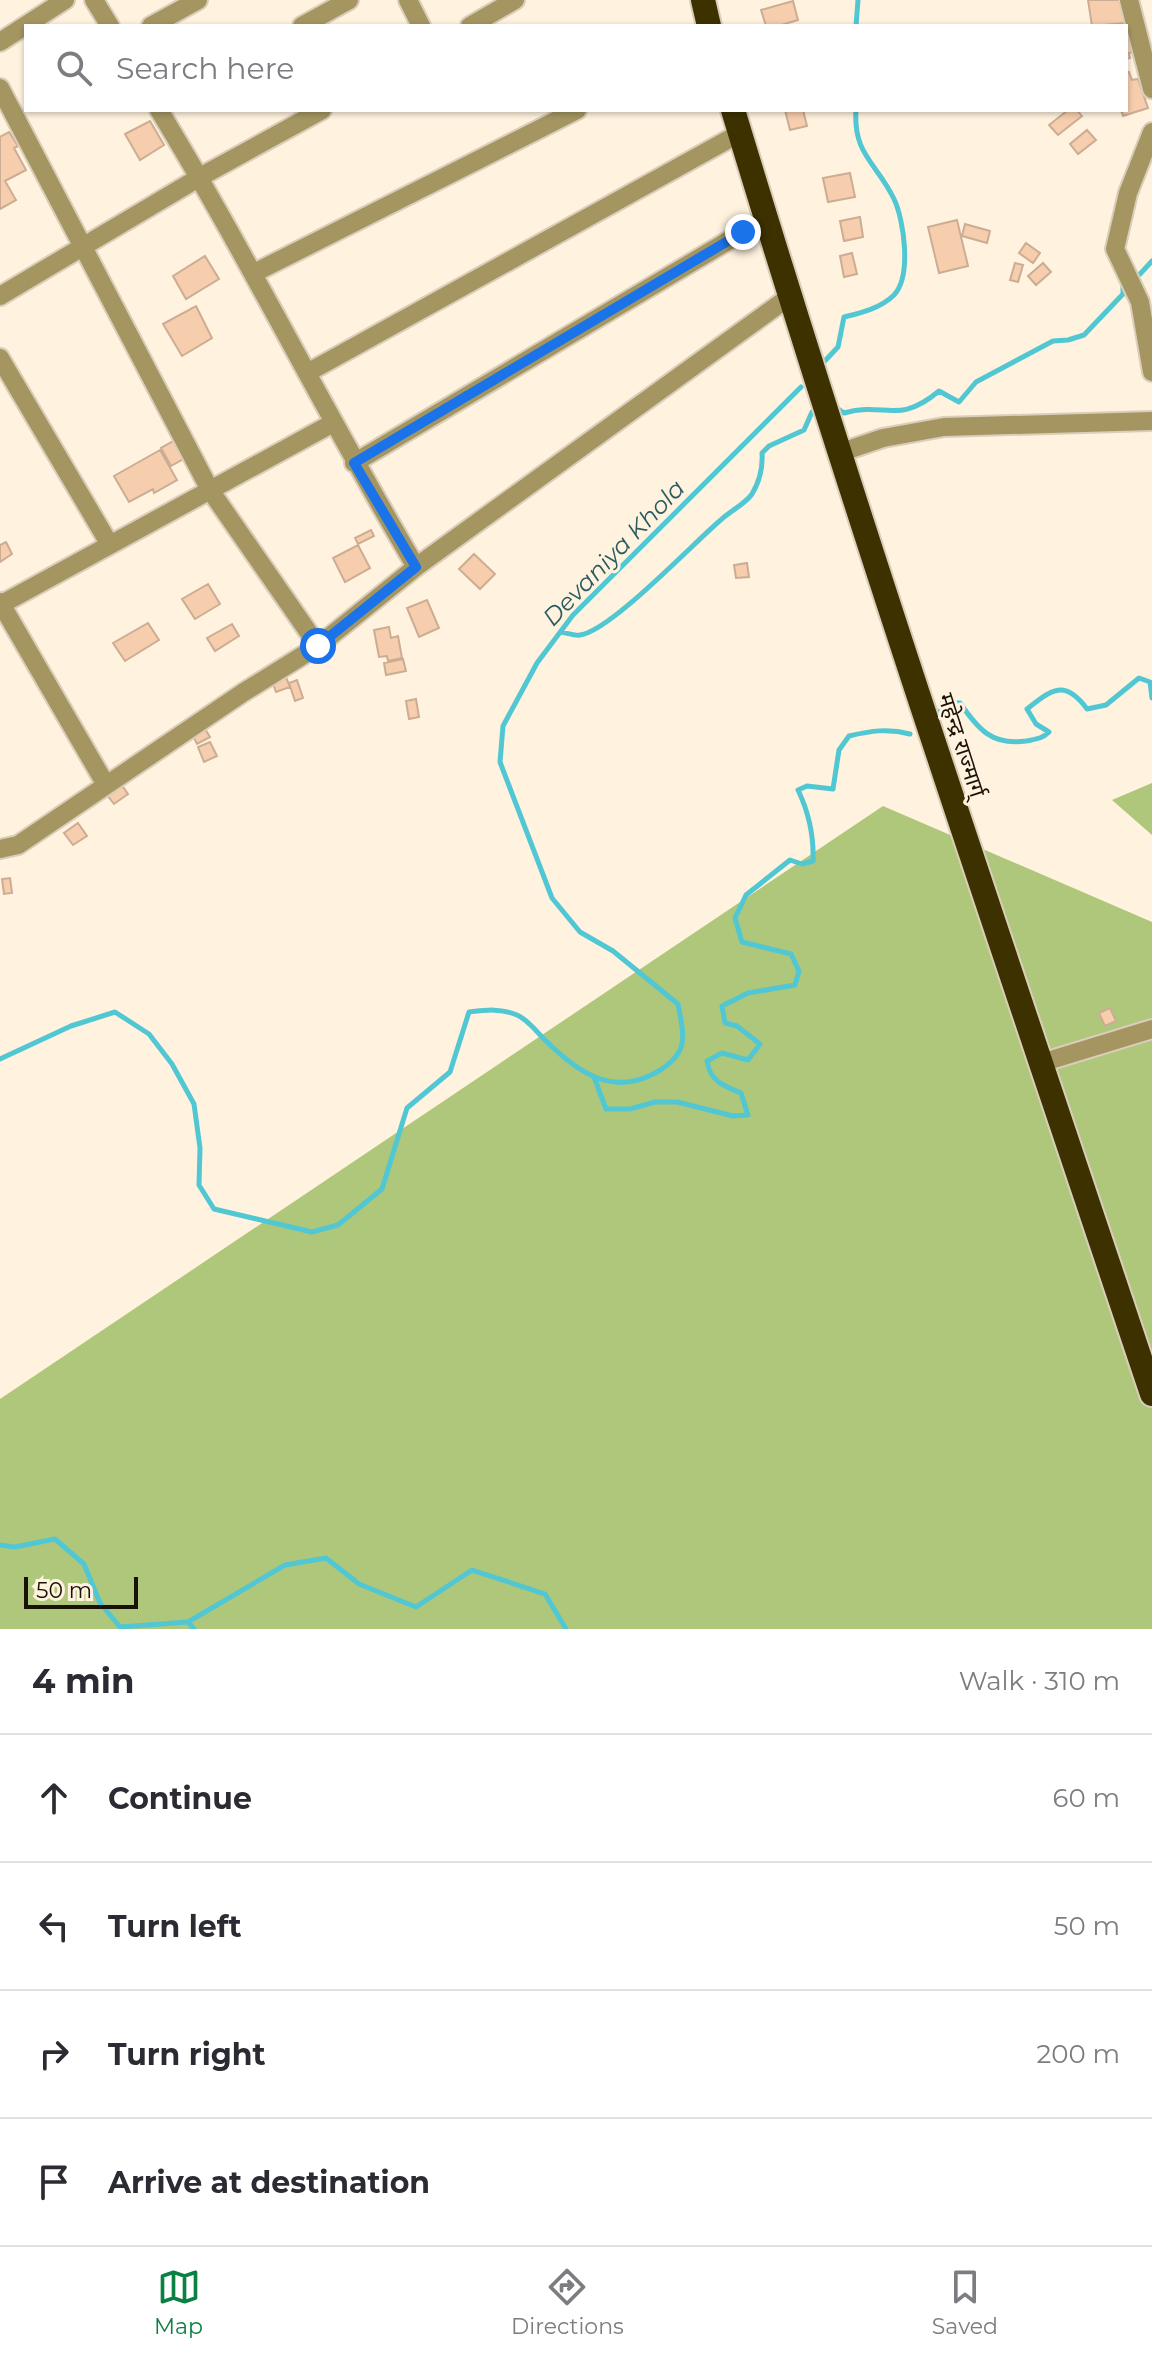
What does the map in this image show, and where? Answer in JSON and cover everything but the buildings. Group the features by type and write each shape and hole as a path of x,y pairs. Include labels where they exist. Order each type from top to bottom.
{"highway":[{"path":"703,0 709,24"},
{"name":"महेन्द्र राज्मार्ग्","path":"736,121 839,453 1152,1394"}],"street":[{"path":"28,24 65,0"},
{"path":"94,0 109,24"},
{"path":"155,24 198,0"},
{"path":"306,24 349,0"},
{"path":"408,0 420,24"},
{"path":"473,24 515,0"},
{"path":"1129,0 1152,89"},
{"path":"0,42 24,26"},
{"path":"0,88 210,490 318,646"},
{"path":"160,112 254,273 354,463 416,567"},
{"path":"0,296 200,177 318,112"},
{"path":"254,273 573,112"},
{"path":"307,373 736,121"},
{"path":"1152,132 1128,193 1115,249 1140,302 1152,372"},
{"path":"354,463 743,232 767,223"},
{"path":"0,849 18,845 318,646 416,567 789,297"},
{"path":"0,358 110,545"},
{"path":"839,453 914,430 1152,421"},
{"path":"106,785 0,604 333,423"},
{"path":"1041,1063 1152,1029"}],"green space":[{"path":"1152,783 1152,835 1112,800"},
{"path":"883,806 1152,922 1152,1629 0,1629 0,1399"}],"waterway":[{"name":"Devaniya Khola","path":"856,24 858,0"},
{"name":"Devaniya Khola","path":"821,365 838,347 844,317 889,300 900,286 905,262 898,208 862,148 856,112"},
{"path":"1140,274 1152,261"},
{"path":"834,406 844,413 871,409 902,410 925,402 939,391 959,402 976,382 1053,341 1084,335 1123,294 1123,286"},
{"name":"Devaniya Khola","path":"0,1059 71,1026 115,1012 149,1034 172,1064 194,1104 200,1148 199,1185 214,1209 312,1232 338,1225 382,1189 407,1108 450,1072 469,1012 499,1010 517,1015 569,1061 596,1077 610,1081 641,1079 668,1065 682,1043 678,1004 613,951 580,932 552,898 500,762 503,726 537,663 573,615 801,387"},
{"path":"561,632 578,635 594,630 653,584 710,529 749,498 759,479 762,453 769,446 804,430 812,412 819,407"},
{"path":"938,720 943,702 960,703 987,734 1004,741 1026,741 1049,732 1036,724 1027,709 1051,692 1058,690 1072,694 1087,709 1106,705 1139,678 1150,682 1152,698"},
{"path":"594,1077 606,1109 677,1102 733,1116 748,1115 741,1093 714,1078 707,1061 722,1053 748,1060 760,1044 737,1026 725,1023 722,1006 748,993 795,985 799,971 791,954 742,942 735,918 746,895 790,860 802,864 813,861 810,824 798,790 807,786 833,789 839,750 849,736 879,731 910,734"},
{"path":"0,1545 15,1547 55,1539 84,1564 100,1603 120,1627 188,1622 194,1629"},
{"path":"188,1622 285,1565 326,1558 359,1584 416,1607 472,1570 545,1594 566,1629"}],"route":[{"path":"318,646 416,567 354,463 743,232"}]}
